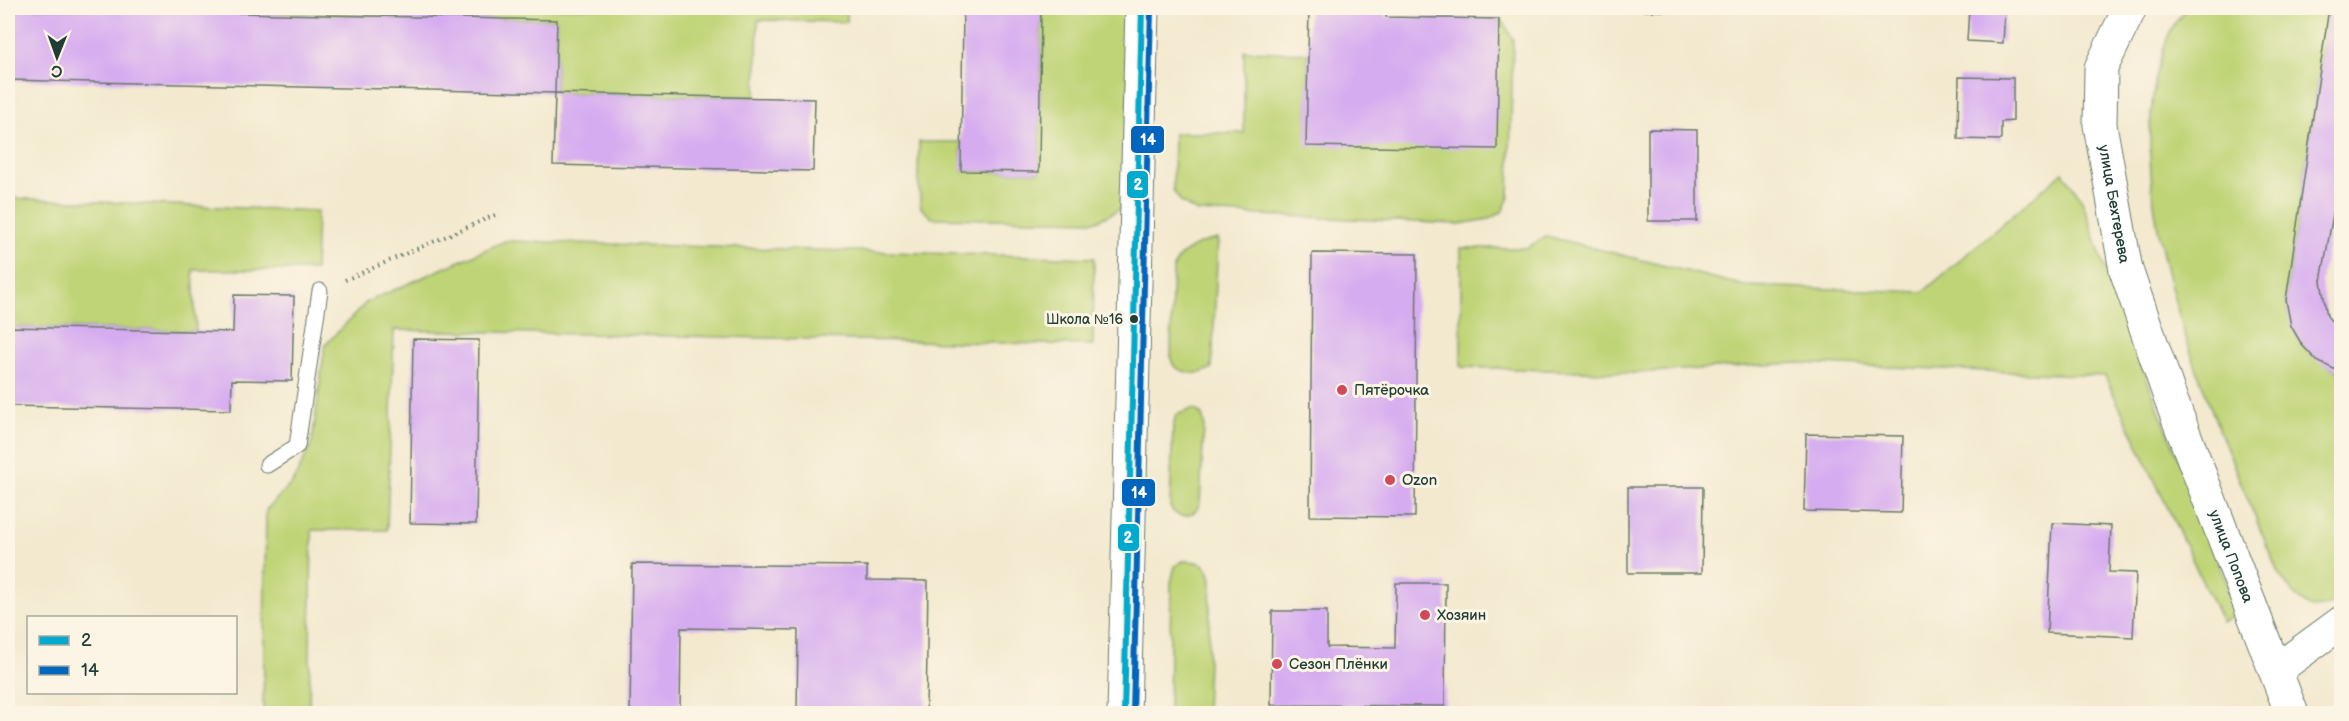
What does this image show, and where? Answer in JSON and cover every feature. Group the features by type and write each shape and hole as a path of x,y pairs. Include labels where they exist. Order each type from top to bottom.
{"street":[{"path":"1124,714 1142,8"},
{"name":"улица Бехтерева","path":"2130,8 2101,68 2100,125 2126,270 2171,400"},
{"name":"улица Попова","path":"2171,400 2292,714"},
{"path":"2275,671 2342,622"}],"lane":[{"path":"267,465 297,446 320,291"}],"path":[{"path":"320,291 495,214"}],"green space":[{"path":"8,8 847,8 847,22 758,20 756,97 555,93 557,20"},
{"path":"1041,8 1130,8 1126,206 1097,221 932,218 921,208 918,178 919,142 961,142 962,171 1039,172"},
{"path":"2186,8 2329,8 2286,300 2293,326 2303,345 2318,359 2341,373 2341,598 2330,605 2312,607 2305,604 2278,573 2201,380 2178,310 2160,239 2151,170 2152,102 2167,39"},
{"path":"1499,19 1504,23 1513,40 1509,197 1502,212 1489,219 1459,224 1197,212 1181,202 1173,190 1174,133 1244,133 1244,51 1308,53 1307,146"},
{"path":"2063,172 2082,200 2113,292 2236,607 2233,617 2222,622 2105,376 1798,363 1633,373 1461,367 1461,248 1527,248 1546,236 1745,286 1923,292"},
{"path":"8,198 317,211 315,270 193,270 196,331 8,327"},
{"path":"1218,239 1212,368 1196,373 1182,371 1173,365 1171,358 1173,271 1178,258 1188,250 1199,244"},
{"path":"505,241 1094,258 1093,345 394,330 387,530 312,530 309,713 263,713 266,510 293,482 312,443 325,345 367,302"},
{"path":"1192,409 1201,414 1204,424 1200,503 1190,515 1181,516 1170,506 1173,426 1176,415"},
{"path":"1183,561 1194,561 1205,566 1211,580 1206,713 1169,713 1171,583 1175,566"}],"building":[{"path":"8,8 557,20 555,93 8,80"},
{"path":"963,8 1041,8 1039,172 961,171"},
{"path":"1309,8 1387,8 1386,17 1499,19 1497,149 1306,146"},
{"path":"1644,8 1693,8 1693,11 1644,11"},
{"path":"1969,8 2005,8 2003,43 1967,41"},
{"path":"2329,8 2342,8 2342,165 2321,281 2327,316 2342,334 2342,373 2317,361 2302,345 2291,326 2286,300"},
{"path":"1959,77 2013,78 2013,121 2001,122 2001,140 1958,139"},
{"path":"555,93 815,99 813,171 553,165"},
{"path":"1648,129 1697,130 1697,221 1648,221"},
{"path":"1312,253 1417,254 1415,517 1310,516"},
{"path":"234,295 294,296 292,381 232,380 231,410 8,406 8,327 233,332"},
{"path":"413,339 479,340 476,524 410,523"},
{"path":"1806,434 1903,436 1901,513 1804,511"},
{"path":"1628,487 1703,487 1702,573 1628,573"},
{"path":"2052,523 2111,526 2109,572 2136,573 2133,637 2047,633"},
{"path":"632,564 867,566 867,580 928,581 926,714 797,714 798,630 681,628 680,714 630,714"},
{"path":"1396,583 1446,583 1445,706 1271,705 1272,611 1327,611 1327,647 1395,648"}],"transit line":[{"name":"2","path":"1124,714 1142,8"},
{"name":"14","path":"1133,714 1151,8"}],"place":[{"name":"Школа №16","path":"1134,319"},
{"name":"Пятёрочка","path":"1342,390"},
{"name":"Ozon","path":"1390,480"},
{"name":"Хозяин","path":"1425,615"},
{"name":"Сезон Плёнки","path":"1277,664"}]}
